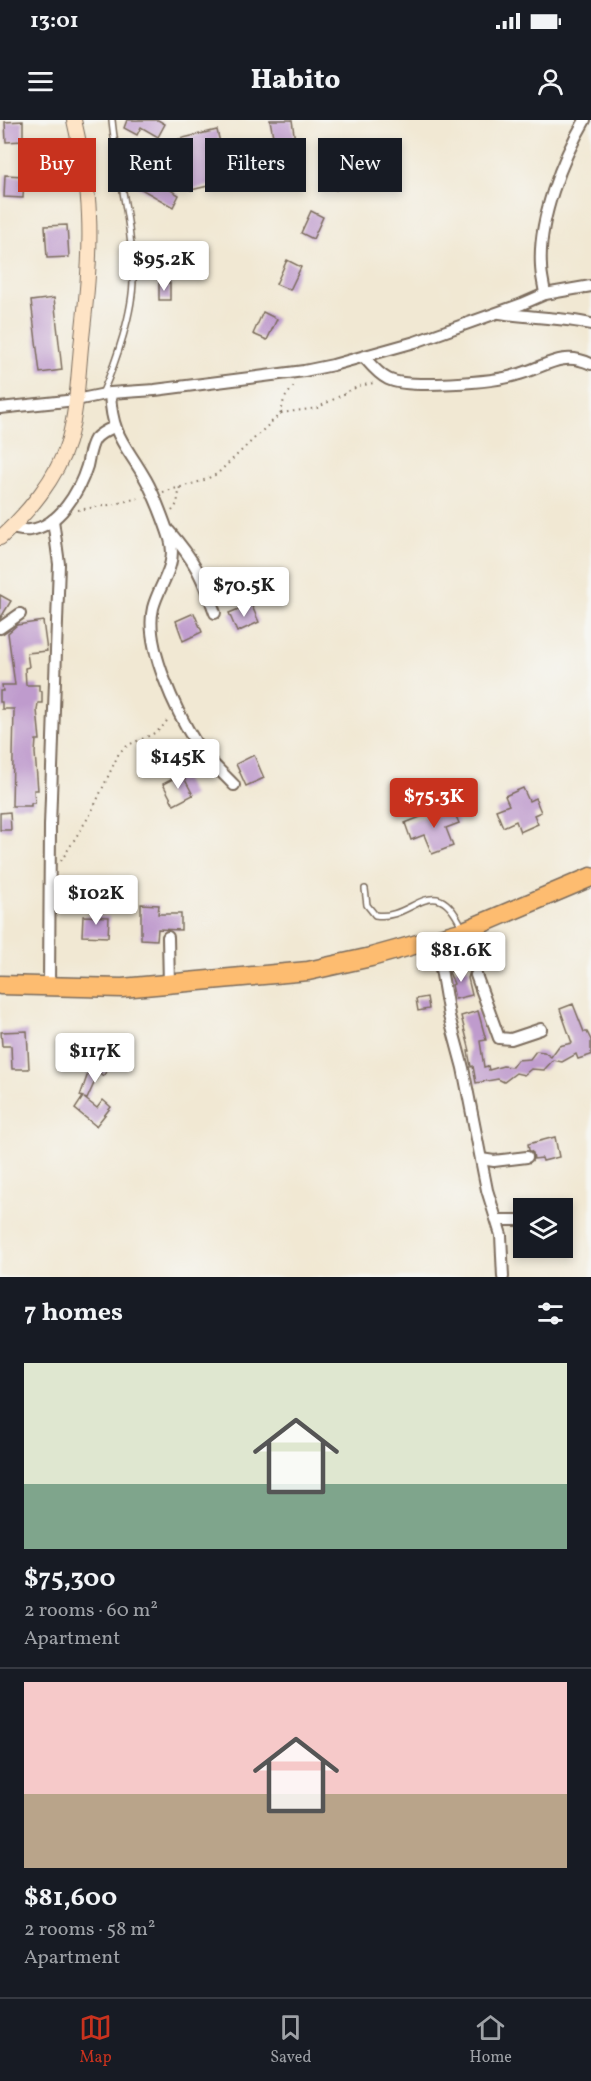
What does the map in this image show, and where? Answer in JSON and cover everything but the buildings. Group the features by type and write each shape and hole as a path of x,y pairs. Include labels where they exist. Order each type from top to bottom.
{"highway":[{"path":"0,985 122,988 308,971 464,932 591,877"}],"main road":[{"path":"0,538 27,510 55,470 68,443 76,400 89,230 84,171 74,120"}],"street":[{"path":"546,294 541,267 541,250 549,210 563,162 585,120"},
{"path":"0,408 304,371 364,357 546,294 591,286"},
{"path":"496,313 571,319 591,324"},
{"path":"364,357 389,380 406,383 473,382 517,375 563,358 591,364"},
{"path":"105,394 114,426 125,449 153,494 172,547 172,559 156,600 152,618 155,651 171,696 197,744 210,762 234,785"},
{"path":"12,528 29,530 56,517 70,501 84,474 92,444 103,432 114,426"},
{"path":"49,986 49,878 58,593 56,517"},
{"path":"164,524 193,560 215,613"},
{"path":"0,628 20,614"},
{"path":"464,932 499,1038 511,1039 541,1029"},
{"path":"168,937 170,985"},
{"path":"436,939 449,1016 463,1068 486,1190 501,1235 503,1277"},
{"path":"481,1159 495,1161 527,1157"},
{"path":"497,1220 513,1220"}],"lane":[{"path":"105,394 131,298 133,277 131,244 112,120"},
{"path":"365,889 367,905 375,915 387,915 425,900 443,901 449,906 464,932"}],"path":[{"path":"56,517 202,481 217,474 280,413 284,399 304,371"},
{"path":"280,413 317,408 359,386 389,380"},
{"path":"164,524 177,504 180,486"},
{"path":"49,878 91,813 119,753 124,748 155,734 164,727 171,712 171,696"}]}
